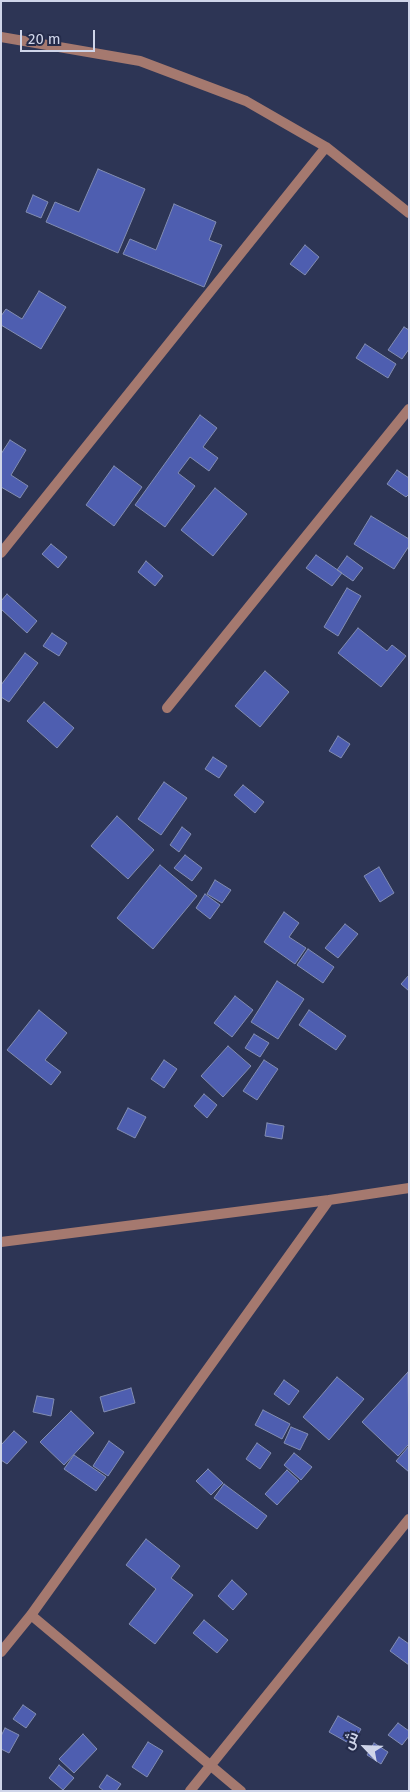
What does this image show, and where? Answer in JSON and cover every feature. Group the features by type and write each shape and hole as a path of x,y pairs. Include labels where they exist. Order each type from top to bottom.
{"street":[{"path":"1,37 140,61 246,101 326,147 409,213"},
{"path":"1,553 326,147"},
{"path":"167,708 409,409"},
{"path":"1,1242 409,1188"},
{"path":"1,1652 32,1615 329,1200"},
{"path":"190,1791 409,1519"},
{"path":"32,1615 241,1791"}],"building":[{"path":"98,169 145,189 118,253 46,222 55,202 79,212"},
{"path":"33,195 48,202 41,218 26,212"},
{"path":"174,204 216,222 209,240 222,245 204,287 123,254 130,239 156,250"},
{"path":"305,245 319,257 305,275 290,264"},
{"path":"39,291 66,307 41,349 1,325 1,316 6,309 22,319"},
{"path":"404,327 409,330 409,349 402,359 388,350"},
{"path":"365,344 396,364 388,378 356,358"},
{"path":"200,415 217,428 203,447 218,458 209,471 190,457 178,473 195,486 165,527 135,505"},
{"path":"10,440 26,450 11,475 28,486 20,498 1,487 1,454"},
{"path":"114,466 142,487 114,526 86,505"},
{"path":"397,470 409,478 409,494 406,497 387,484"},
{"path":"215,488 247,514 213,556 181,530"},
{"path":"371,516 409,539 409,546 394,569 354,544"},
{"path":"51,544 67,557 58,568 42,554"},
{"path":"316,555 342,573 332,586 306,568"},
{"path":"347,556 363,568 353,581 337,570"},
{"path":"146,561 163,576 155,586 138,572"},
{"path":"347,588 361,596 338,636 324,627"},
{"path":"7,594 37,621 27,633 1,609 1,601"},
{"path":"358,628 387,651 392,645 406,656 381,687 338,653"},
{"path":"52,633 67,643 59,656 43,646"},
{"path":"25,653 38,663 9,702 1,697 1,685"},
{"path":"265,671 289,692 260,727 235,706"},
{"path":"44,702 74,728 57,748 27,721"},
{"path":"338,736 350,744 341,758 329,751"},
{"path":"213,757 227,766 219,778 205,769"},
{"path":"164,782 187,798 161,835 138,819"},
{"path":"243,785 264,802 255,813 234,795"},
{"path":"117,816 154,850 128,879 91,846"},
{"path":"182,827 191,834 179,852 170,845"},
{"path":"185,855 202,868 192,881 174,868"},
{"path":"160,865 197,896 153,949 117,918"},
{"path":"379,867 394,893 380,902 364,876"},
{"path":"215,880 231,890 222,903 207,894"},
{"path":"205,894 220,905 210,919 196,908"},
{"path":"284,912 299,923 289,937 306,948 295,964 264,942"},
{"path":"345,924 358,934 338,958 325,948"},
{"path":"308,949 334,967 323,983 297,965"},
{"path":"409,975 409,991 401,984"},
{"path":"277,981 304,999 278,1039 251,1022"},
{"path":"235,996 253,1010 232,1037 214,1023"},
{"path":"39,1010 67,1033 45,1060 61,1072 51,1085 7,1050"},
{"path":"309,1010 346,1036 336,1050 299,1025"},
{"path":"254,1034 269,1043 260,1057 245,1048"},
{"path":"228,1046 251,1066 223,1097 201,1076"},
{"path":"164,1060 177,1069 164,1088 151,1079"},
{"path":"264,1060 278,1069 257,1100 243,1091"},
{"path":"204,1094 217,1105 207,1118 194,1106"},
{"path":"128,1108 146,1117 135,1138 117,1129"},
{"path":"267,1123 284,1126 282,1139 265,1136"},
{"path":"408,1372 409,1444 398,1456 362,1422"},
{"path":"337,1377 364,1399 329,1440 303,1417"},
{"path":"284,1380 299,1391 289,1405 274,1394"},
{"path":"131,1388 135,1403 104,1412 100,1397"},
{"path":"37,1396 54,1399 51,1416 33,1412"},
{"path":"263,1410 290,1424 282,1439 255,1425"},
{"path":"71,1411 94,1433 64,1465 40,1442"},
{"path":"291,1427 308,1434 300,1450 284,1443"},
{"path":"14,1431 27,1442 7,1464 1,1460 1,1445"},
{"path":"109,1441 124,1452 108,1476 93,1466"},
{"path":"257,1443 271,1453 260,1469 246,1459"},
{"path":"409,1446 409,1472 396,1461"},
{"path":"294,1453 312,1467 301,1480 284,1465"},
{"path":"74,1455 106,1477 96,1491 64,1469"},
{"path":"208,1469 223,1483 211,1495 196,1481"},
{"path":"287,1470 299,1481 277,1505 265,1494"},
{"path":"224,1484 267,1516 257,1529 214,1498"},
{"path":"146,1539 180,1566 171,1578 193,1595 155,1644 129,1624 156,1589 126,1565"},
{"path":"232,1580 247,1594 233,1610 218,1596"},
{"path":"204,1620 228,1640 217,1653 193,1633"},
{"path":"399,1637 409,1644 409,1665 390,1651"},
{"path":"23,1705 36,1714 26,1728 13,1719"},
{"path":"338,1716 361,1729 352,1745 329,1732"},
{"path":"398,1723 409,1731 409,1736 402,1745 388,1735"},
{"path":"5,1728 19,1735 9,1753 1,1749 1,1736"},
{"path":"83,1734 97,1749 74,1773 59,1759"},
{"path":"148,1742 163,1751 147,1777 132,1767"},
{"path":"374,1743 388,1752 381,1764 367,1755"},
{"path":"59,1765 74,1778 63,1790 49,1778"},
{"path":"107,1775 121,1784 116,1791 104,1791 99,1787"}]}
